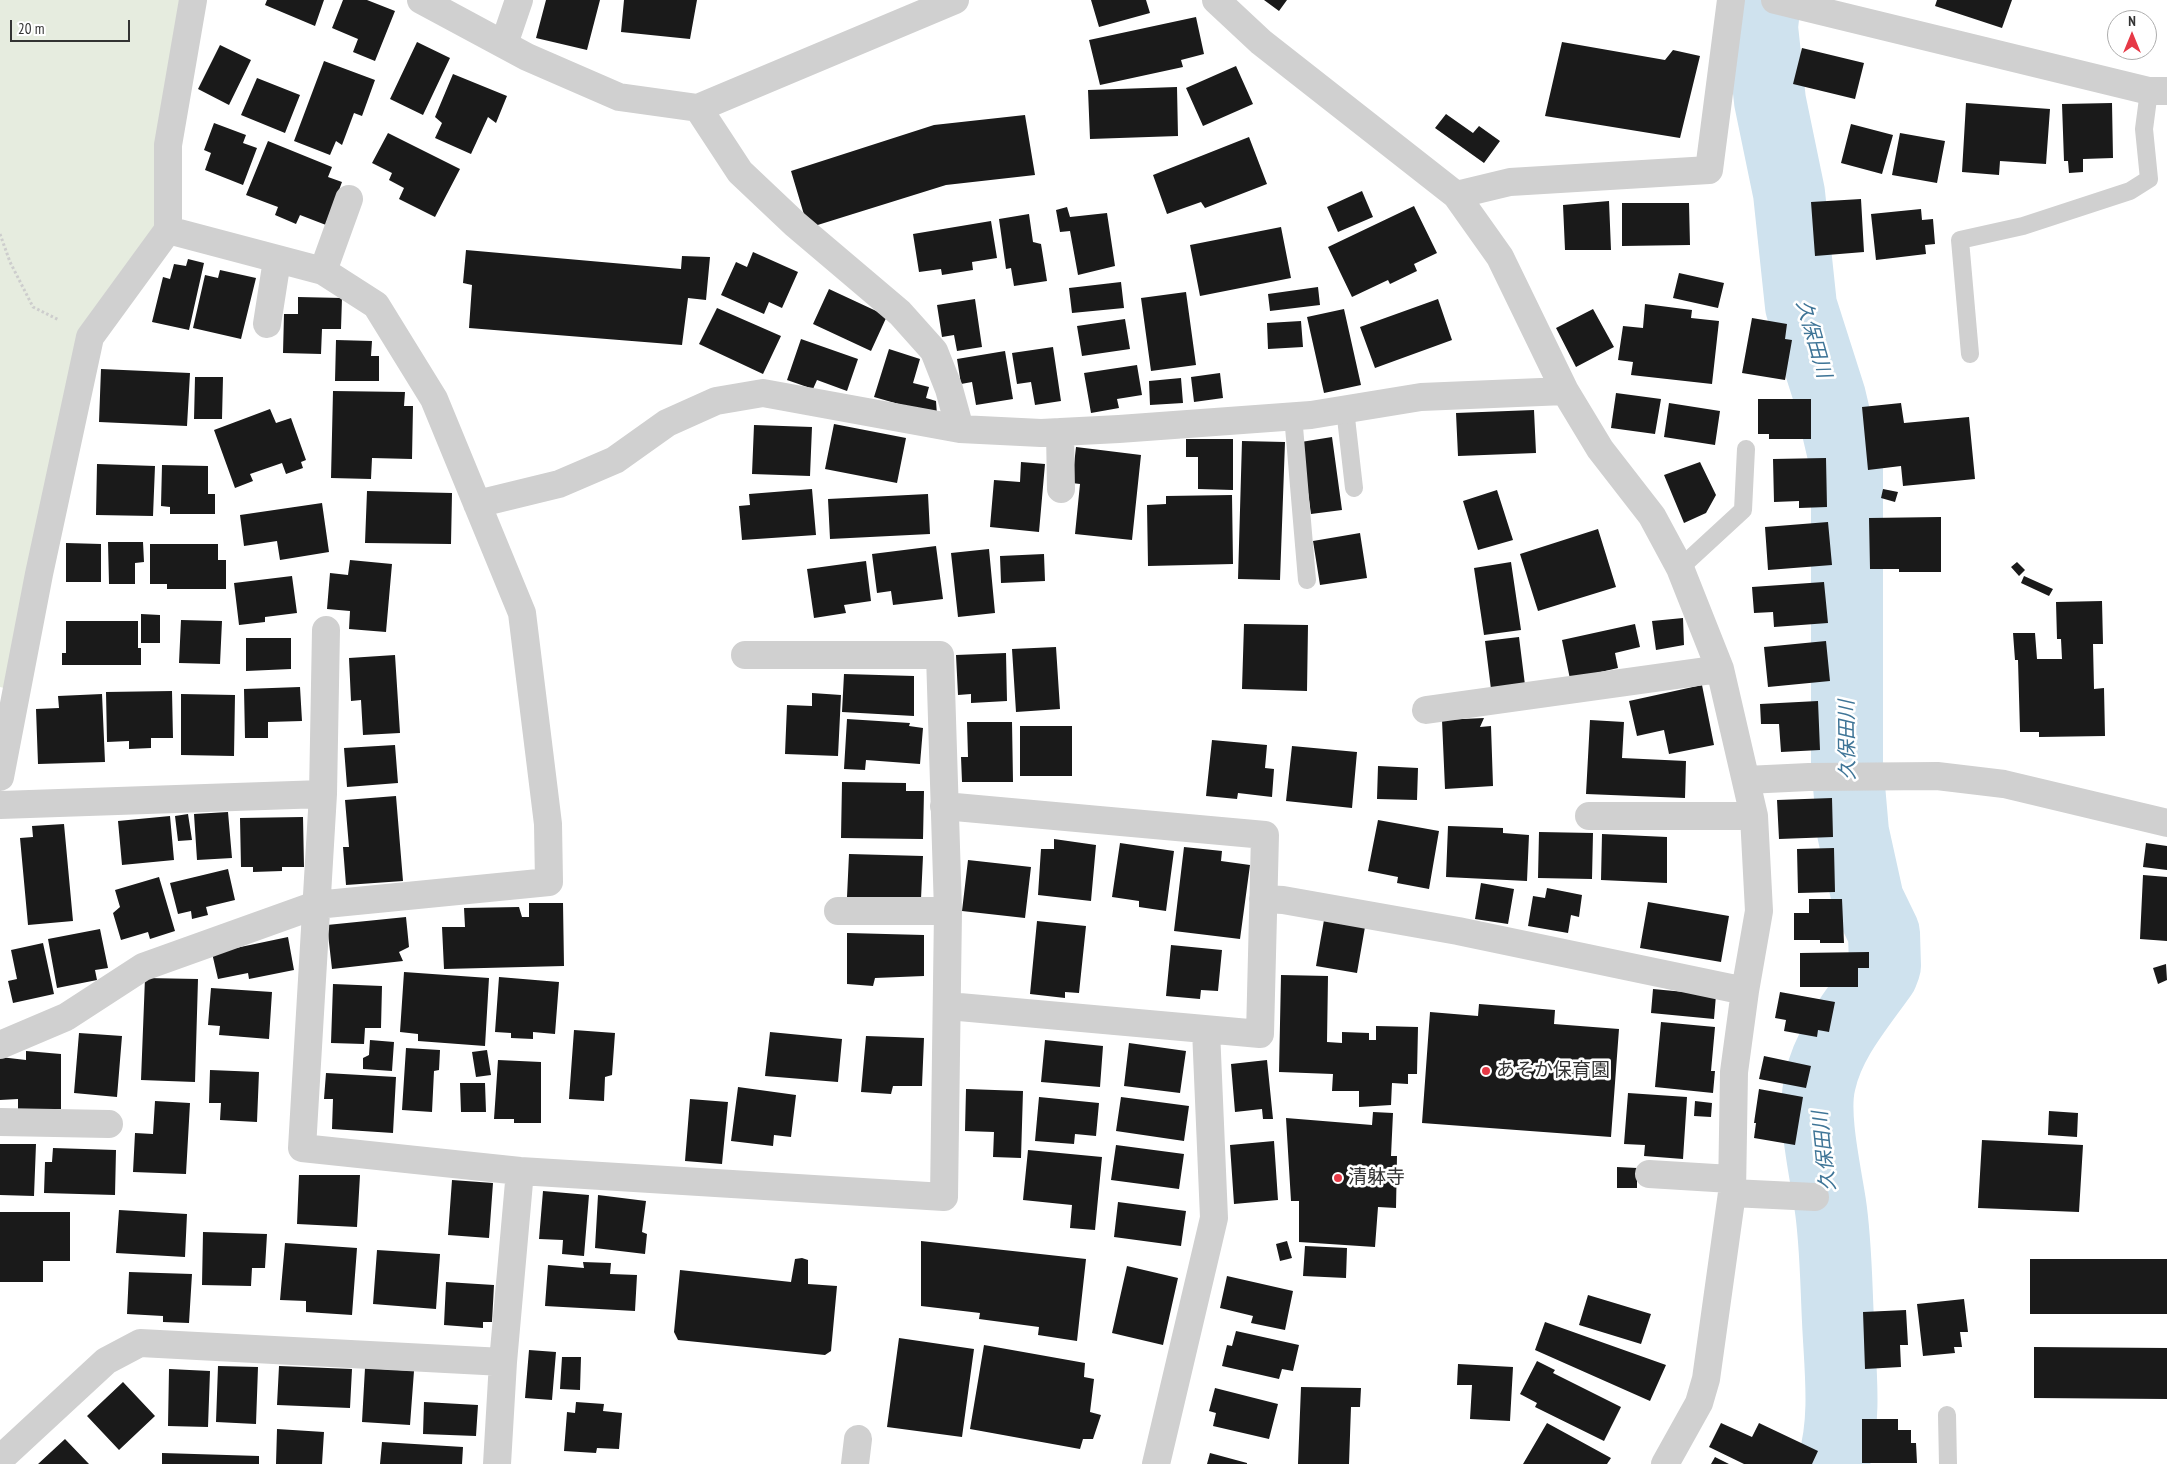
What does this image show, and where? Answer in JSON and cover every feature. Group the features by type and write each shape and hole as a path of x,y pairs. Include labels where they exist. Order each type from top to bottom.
{"street":[{"path":"0,777 39,574 90,337 168,230 168,145 194,0"},
{"path":"421,0 527,57 619,97 698,108 955,0"},
{"path":"504,44 519,0"},
{"path":"1216,0 1261,42 1456,194 1500,257 1565,391 1600,449 1652,516 1680,568 1720,669 1754,816 1759,911 1745,991 1734,1072 1731,1186 1706,1379 1699,1403 1665,1464"},
{"path":"1456,194 1510,182 1709,170 1731,0"},
{"path":"1778,0 2158,91"},
{"path":"698,108 740,172 808,237 900,313 934,351 949,389 960,429"},
{"path":"323,271 349,198"},
{"path":"0,1044 66,1017 143,967 316,905 549,882 548,824 522,613 434,399 376,305 323,271 168,230"},
{"path":"267,324 278,260"},
{"path":"477,504 559,484 615,460 667,423 691,412 716,401 762,393 960,429 1041,433 1294,415 1421,397 1565,391"},
{"path":"1060,432 1061,489"},
{"path":"326,630 323,794 302,1148 520,1171 944,1197 948,911 940,655 744,655"},
{"path":"1426,710 1720,669"},
{"path":"1746,780 1938,776 2004,784 2167,823"},
{"path":"0,805 323,794"},
{"path":"944,806 1265,836 1260,1034 948,1006"},
{"path":"1589,816 1754,816"},
{"path":"1263,899 1283,900 1458,931 1745,991"},
{"path":"838,911 948,911"},
{"path":"1156,1464 1214,1218 1206,1030"},
{"path":"0,1122 109,1124"},
{"path":"497,1464 502,1362 520,1171"},
{"path":"1648,1174 1815,1197"},
{"path":"0,1459 106,1361 140,1344 502,1362"}],"lane":[{"path":"1970,354 1960,240 2023,226 2130,190 2149,179 2144,129 2158,91"},
{"path":"1345,409 1354,488"},
{"path":"1294,415 1307,580"},
{"path":"1680,568 1743,510 1746,449"},
{"path":"1947,1415 1948,1464"}],"path":[{"path":"0,234 10,262 33,307 90,337"}],"shaded area":[{"path":"0,0 204,0 155,223 146,253 79,342 16,691 0,687"}],"building":[{"path":"267,0 324,0 315,26 265,5"},
{"path":"343,0 367,0 395,11 375,61 353,52 358,39 332,28"},
{"path":"546,0 600,0 587,50 536,38"},
{"path":"624,0 697,0 690,39 621,32"},
{"path":"1091,0 1146,0 1150,13 1099,27"},
{"path":"1264,0 1287,0 1279,11"},
{"path":"1937,0 2012,0 2002,28 1935,6"},
{"path":"1196,17 1204,54 1181,60 1183,67 1100,85 1089,40"},
{"path":"417,42 450,58 423,115 390,99"},
{"path":"1562,42 1665,60 1673,50 1700,56 1680,138 1545,116"},
{"path":"220,45 251,60 229,105 198,89"},
{"path":"1802,48 1864,63 1855,99 1793,84"},
{"path":"324,61 375,80 362,116 354,113 342,145 336,141 330,155 294,141"},
{"path":"1236,66 1253,104 1203,126 1186,88"},
{"path":"453,74 507,96 496,123 488,117 471,154 435,138 442,123 435,117"},
{"path":"257,78 300,95 285,133 241,115"},
{"path":"1177,87 1178,136 1090,139 1088,90"},
{"path":"1966,103 2050,109 2046,164 2000,161 1999,175 1962,172"},
{"path":"2112,103 2113,158 2083,159 2083,172 2069,173 2068,161 2064,161 2062,104"},
{"path":"1446,114 1473,133 1479,126 1500,141 1484,163 1435,128"},
{"path":"1025,115 1035,175 946,185 808,228 791,171 934,125"},
{"path":"214,123 246,135 243,143 257,148 243,185 205,170 211,153 204,150"},
{"path":"1851,124 1893,135 1882,174 1841,163"},
{"path":"388,133 460,169 435,217 399,199 404,188 389,180 392,173 372,163"},
{"path":"1900,133 1945,141 1937,183 1892,175"},
{"path":"1249,137 1267,184 1205,208 1201,202 1167,214 1153,175"},
{"path":"268,141 332,167 328,177 342,182 326,225 300,215 296,224 275,215 278,207 246,195"},
{"path":"1362,191 1373,217 1338,232 1327,207"},
{"path":"1861,199 1864,252 1815,256 1811,202"},
{"path":"1609,201 1611,250 1565,250 1563,205"},
{"path":"1622,203 1689,203 1690,245 1622,246"},
{"path":"1414,206 1437,253 1414,264 1417,271 1390,284 1388,280 1352,297 1328,247"},
{"path":"1067,207 1070,217 1107,213 1115,266 1078,275 1070,231 1060,232 1056,210"},
{"path":"1921,209 1922,220 1933,219 1935,244 1925,245 1926,254 1876,260 1871,214"},
{"path":"1029,214 1033,242 1041,244 1047,281 1014,286 1011,268 1006,269 999,219"},
{"path":"991,221 997,258 972,262 973,270 942,275 941,269 919,272 913,234"},
{"path":"1281,227 1291,278 1200,296 1190,245"},
{"path":"466,250 681,269 682,256 710,257 706,300 688,298 682,345 469,328 472,285 463,283"},
{"path":"753,252 798,272 782,308 769,302 764,314 721,295 736,262 747,267"},
{"path":"188,259 204,263 189,330 152,322 163,277 170,279 174,264 186,266"},
{"path":"220,270 256,278 241,339 193,328 205,275 218,278"},
{"path":"1679,273 1724,283 1718,308 1673,298"},
{"path":"1121,282 1124,308 1072,313 1069,288"},
{"path":"1318,287 1320,305 1270,311 1268,294"},
{"path":"829,289 887,316 871,351 813,324"},
{"path":"1186,292 1196,365 1151,371 1141,298"},
{"path":"298,297 342,298 341,329 322,329 321,354 283,353 284,314 298,314"},
{"path":"975,299 982,347 957,351 954,335 942,337 937,305"},
{"path":"1438,299 1452,340 1375,368 1360,327"},
{"path":"1645,304 1692,310 1691,318 1719,321 1712,384 1631,375 1633,362 1618,360 1623,326 1643,328"},
{"path":"717,308 781,336 763,374 699,344"},
{"path":"1344,309 1361,385 1324,393 1307,317"},
{"path":"1593,309 1614,347 1576,367 1556,328"},
{"path":"1752,318 1787,324 1785,339 1792,340 1785,380 1742,373"},
{"path":"1125,319 1130,349 1082,356 1077,326"},
{"path":"1301,321 1303,347 1268,349 1267,323"},
{"path":"801,339 858,359 847,391 817,380 813,389 787,380"},
{"path":"336,340 372,341 371,356 379,356 379,381 335,381"},
{"path":"1053,347 1061,401 1035,405 1031,382 1017,384 1012,353"},
{"path":"889,349 920,359 913,383 929,387 926,398 936,401 937,415 874,397"},
{"path":"1005,351 1013,399 976,405 972,382 961,384 957,359"},
{"path":"1137,365 1142,395 1117,399 1119,408 1091,413 1084,373"},
{"path":"101,369 190,373 187,426 99,422"},
{"path":"1220,373 1223,398 1194,402 1191,377"},
{"path":"195,377 223,377 222,419 194,419"},
{"path":"1181,378 1183,403 1150,405 1149,381"},
{"path":"333,391 405,392 404,406 413,406 412,459 372,458 371,479 331,478"},
{"path":"1616,393 1661,399 1655,434 1611,428"},
{"path":"1758,399 1811,399 1811,439 1769,439 1769,434 1758,434"},
{"path":"1669,403 1720,411 1715,445 1664,437"},
{"path":"1901,403 1904,423 1969,417 1975,479 1903,486 1901,466 1868,470 1862,407"},
{"path":"270,409 276,423 291,418 306,460 301,462 303,468 286,474 282,463 250,474 253,481 235,488 214,430"},
{"path":"1534,410 1536,453 1458,456 1456,413"},
{"path":"834,424 906,438 897,483 825,469"},
{"path":"754,425 812,427 810,476 752,474"},
{"path":"1332,437 1342,510 1311,514 1301,442"},
{"path":"1186,439 1233,439 1233,490 1198,489 1198,457 1186,457"},
{"path":"1242,441 1285,442 1280,580 1238,579"},
{"path":"1076,447 1141,455 1132,540 1075,534 1080,484 1072,483"},
{"path":"1826,458 1827,507 1799,508 1799,501 1774,502 1773,459"},
{"path":"1021,462 1045,464 1039,532 990,527 994,480 1020,482"},
{"path":"1700,462 1716,495 1706,513 1684,523 1664,475"},
{"path":"97,464 155,466 153,516 96,515"},
{"path":"162,465 208,466 208,494 215,494 215,514 170,514 170,507 161,506"},
{"path":"812,489 816,535 742,540 739,506 750,505 749,494"},
{"path":"1883,489 1898,492 1895,502 1881,498"},
{"path":"1497,490 1513,540 1478,550 1463,501"},
{"path":"367,491 452,493 451,544 365,543"},
{"path":"928,494 930,534 830,539 828,499"},
{"path":"1232,495 1233,564 1148,566 1147,505 1166,504 1166,496"},
{"path":"322,503 329,552 280,560 277,541 244,546 240,515"},
{"path":"1941,517 1941,572 1899,572 1899,569 1870,569 1869,518"},
{"path":"1828,522 1832,565 1768,570 1765,527"},
{"path":"1598,529 1616,587 1538,611 1520,554"},
{"path":"1360,533 1367,578 1320,585 1313,541"},
{"path":"108,542 143,542 144,562 135,563 135,584 109,584"},
{"path":"66,543 101,544 101,582 66,582"},
{"path":"150,544 218,544 218,560 226,560 226,589 167,589 167,584 150,584"},
{"path":"936,546 943,599 893,605 891,591 877,593 872,554"},
{"path":"989,549 995,613 958,617 951,553"},
{"path":"1044,554 1045,581 1001,583 1000,556"},
{"path":"350,560 392,564 386,632 349,629 350,611 327,609 330,573 348,575"},
{"path":"866,561 871,601 844,605 846,613 814,618 807,569"},
{"path":"1511,562 1521,630 1484,635 1474,568"},
{"path":"2017,562 2025,570 2019,576 2011,567"},
{"path":"292,576 297,613 265,617 265,622 239,625 234,583"},
{"path":"2024,576 2053,589 2049,596 2021,583"},
{"path":"1824,582 1828,623 1774,627 1773,612 1754,613 1752,587"},
{"path":"2102,601 2103,644 2093,644 2094,689 2104,688 2105,736 2039,737 2039,732 2020,732 2018,660 2015,660 2013,633 2035,633 2037,659 2062,659 2061,639 2057,639 2056,602"},
{"path":"141,614 160,615 160,643 141,643"},
{"path":"1683,618 1684,645 1656,650 1652,621"},
{"path":"181,620 222,621 220,664 179,663"},
{"path":"66,621 138,621 138,648 141,648 141,665 62,665 62,653 66,653"},
{"path":"1244,624 1308,625 1307,691 1242,689"},
{"path":"1635,624 1640,647 1615,653 1618,668 1570,679 1562,640"},
{"path":"1519,637 1525,685 1491,689 1485,641"},
{"path":"246,638 291,638 291,669 246,671"},
{"path":"1826,641 1830,681 1768,687 1764,647"},
{"path":"1056,647 1060,709 1016,712 1012,649"},
{"path":"1006,653 1007,701 971,703 971,694 958,695 956,655"},
{"path":"395,655 400,733 363,735 361,700 351,701 349,658"},
{"path":"844,674 914,676 914,716 842,712"},
{"path":"1702,685 1714,745 1669,754 1664,730 1637,736 1629,701"},
{"path":"300,687 302,721 268,722 268,738 245,738 244,689"},
{"path":"172,691 173,738 151,738 151,748 129,749 129,741 107,742 106,692"},
{"path":"812,693 841,695 838,756 785,754 787,705 812,706"},
{"path":"102,694 105,762 38,764 36,709 59,708 58,696"},
{"path":"181,694 235,695 234,756 181,755"},
{"path":"1818,701 1820,750 1781,752 1779,724 1761,724 1760,704"},
{"path":"1484,718 1480,727 1491,726 1493,786 1445,789 1442,720"},
{"path":"847,719 910,723 909,726 923,728 920,764 866,760 865,770 844,769"},
{"path":"1590,720 1624,722 1622,758 1686,761 1685,798 1586,794"},
{"path":"967,722 1012,722 1013,782 962,782 961,757 968,757"},
{"path":"1020,726 1072,726 1072,776 1020,776"},
{"path":"1212,740 1267,745 1265,768 1274,769 1272,797 1238,793 1237,799 1206,796"},
{"path":"395,745 398,783 347,787 344,748"},
{"path":"1292,746 1357,752 1352,808 1286,801"},
{"path":"1378,766 1418,768 1417,800 1377,799"},
{"path":"842,782 906,783 906,791 924,791 923,839 841,838"},
{"path":"396,796 403,881 346,885 343,847 349,847 345,800"},
{"path":"1832,798 1833,837 1779,839 1777,800"},
{"path":"228,812 232,858 197,860 194,814"},
{"path":"188,814 192,840 178,841 175,816"},
{"path":"170,816 174,860 122,865 118,821"},
{"path":"303,817 304,867 282,867 282,871 253,872 253,867 241,867 240,818"},
{"path":"1378,820 1439,831 1429,889 1397,883 1398,877 1368,871"},
{"path":"64,824 73,921 28,925 20,838 33,837 32,826"},
{"path":"1448,826 1503,828 1503,833 1529,835 1527,881 1446,877"},
{"path":"1539,832 1593,833 1592,879 1538,878"},
{"path":"1602,834 1667,837 1667,883 1601,880"},
{"path":"1054,839 1096,845 1091,901 1038,895 1041,849 1054,849"},
{"path":"1120,843 1174,851 1166,911 1139,907 1139,901 1112,897"},
{"path":"2146,843 2167,846 2167,870 2143,867"},
{"path":"1184,847 1222,851 1221,861 1250,865 1240,939 1174,931"},
{"path":"1834,848 1835,892 1798,893 1797,849"},
{"path":"849,854 923,856 921,899 847,897"},
{"path":"968,860 1031,867 1025,918 962,911"},
{"path":"228,869 235,900 206,907 208,915 192,919 191,911 178,914 170,883"},
{"path":"2143,875 2167,877 2167,941 2140,939"},
{"path":"159,877 175,931 150,939 148,932 121,940 113,913 120,907 115,890"},
{"path":"1481,883 1514,889 1508,924 1475,919"},
{"path":"1547,888 1582,895 1579,917 1571,915 1568,933 1528,926 1533,896 1545,898"},
{"path":"1809,899 1842,899 1844,943 1820,943 1820,940 1794,940 1794,913 1809,913"},
{"path":"1648,902 1729,916 1721,962 1640,948"},
{"path":"529,903 563,903 564,966 444,969 442,927 465,927 464,908 519,907 522,917 529,917"},
{"path":"406,917 409,947 399,952 403,961 332,969 327,925"},
{"path":"1324,920 1365,927 1357,973 1316,966"},
{"path":"1037,921 1086,926 1079,993 1065,992 1065,998 1030,994"},
{"path":"100,929 108,968 95,970 97,980 57,988 48,939"},
{"path":"847,933 924,935 924,976 875,978 873,986 847,984"},
{"path":"288,937 294,970 249,979 248,973 218,979 212,953"},
{"path":"43,943 54,994 13,1003 8,981 17,979 11,950"},
{"path":"1171,945 1222,950 1218,991 1201,990 1200,999 1166,996"},
{"path":"1869,952 1869,968 1858,968 1858,987 1800,987 1800,953"},
{"path":"2166,964 2167,980 2158,984 2153,968"},
{"path":"404,972 489,978 485,1046 418,1041 418,1034 400,1032"},
{"path":"1281,975 1328,976 1327,1042 1342,1043 1342,1032 1369,1033 1369,1040 1376,1040 1376,1026 1418,1027 1417,1074 1408,1074 1408,1084 1392,1083 1391,1105 1359,1107 1359,1091 1332,1091 1333,1074 1279,1072"},
{"path":"499,977 559,982 555,1034 533,1032 533,1039 511,1038 511,1033 495,1032"},
{"path":"145,978 198,979 195,1082 141,1080"},
{"path":"333,984 382,986 381,1028 365,1028 364,1044 331,1043"},
{"path":"211,988 272,992 269,1039 219,1035 220,1026 208,1025"},
{"path":"1653,989 1716,995 1714,1019 1651,1013"},
{"path":"1780,992 1835,1002 1829,1032 1818,1030 1817,1037 1784,1031 1786,1020 1775,1018"},
{"path":"1479,1004 1555,1010 1554,1024 1619,1029 1611,1137 1422,1123 1430,1012 1478,1016"},
{"path":"1661,1022 1715,1027 1711,1071 1715,1071 1713,1093 1655,1087"},
{"path":"574,1030 615,1033 612,1075 605,1077 604,1101 569,1099"},
{"path":"770,1032 842,1039 838,1082 765,1076"},
{"path":"79,1033 122,1036 117,1097 74,1093"},
{"path":"866,1036 924,1038 922,1086 893,1086 891,1094 861,1092"},
{"path":"370,1040 394,1042 392,1071 363,1069 363,1058 369,1055"},
{"path":"1045,1040 1103,1046 1100,1087 1041,1082"},
{"path":"1129,1043 1186,1051 1180,1093 1124,1086"},
{"path":"406,1048 440,1050 439,1070 434,1071 432,1112 402,1110"},
{"path":"487,1050 491,1075 476,1077 472,1052"},
{"path":"26,1051 61,1054 61,1109 18,1109 18,1099 0,1100 0,1057 26,1060"},
{"path":"1764,1056 1811,1066 1806,1088 1759,1079"},
{"path":"498,1060 541,1062 541,1123 514,1123 514,1119 494,1119"},
{"path":"1267,1060 1273,1119 1263,1119 1262,1109 1235,1112 1231,1064"},
{"path":"210,1070 259,1072 257,1122 220,1120 221,1103 209,1103"},
{"path":"326,1073 396,1077 393,1133 332,1129 333,1099 324,1099"},
{"path":"460,1083 485,1083 486,1112 461,1112"},
{"path":"738,1087 796,1095 791,1137 774,1135 773,1146 731,1141"},
{"path":"966,1089 1023,1091 1021,1158 993,1157 994,1132 965,1131"},
{"path":"1759,1089 1803,1097 1795,1145 1754,1138 1756,1123 1754,1123"},
{"path":"1628,1093 1687,1097 1683,1159 1644,1156 1645,1145 1624,1144"},
{"path":"1039,1097 1099,1103 1096,1136 1075,1134 1074,1144 1035,1141"},
{"path":"1121,1097 1189,1106 1184,1141 1116,1131"},
{"path":"690,1099 728,1102 722,1164 685,1161"},
{"path":"155,1101 190,1103 186,1174 133,1172 135,1133 153,1134"},
{"path":"1695,1101 1712,1103 1711,1117 1694,1116"},
{"path":"2049,1111 2078,1113 2077,1137 2048,1135"},
{"path":"1373,1112 1393,1113 1391,1156 1397,1156 1396,1208 1378,1207 1375,1247 1299,1242 1299,1201 1291,1201 1286,1118 1372,1125"},
{"path":"1982,1140 2083,1145 2079,1212 1978,1208"},
{"path":"1274,1141 1278,1200 1234,1204 1230,1145"},
{"path":"0,1144 36,1144 34,1196 0,1195"},
{"path":"1116,1145 1184,1154 1179,1189 1111,1180"},
{"path":"53,1148 116,1150 115,1195 44,1193 45,1162 52,1162"},
{"path":"1028,1150 1102,1157 1095,1230 1070,1228 1072,1205 1023,1200"},
{"path":"1617,1167 1637,1168 1637,1188 1617,1188"},
{"path":"299,1175 360,1175 357,1227 297,1224"},
{"path":"452,1180 493,1183 489,1238 448,1235"},
{"path":"543,1191 589,1195 584,1256 562,1254 563,1240 539,1239"},
{"path":"598,1195 646,1201 642,1232 647,1234 645,1254 595,1248"},
{"path":"1118,1202 1186,1211 1181,1246 1114,1237"},
{"path":"119,1210 187,1214 185,1257 116,1253"},
{"path":"0,1212 70,1212 70,1261 43,1261 43,1282 0,1282"},
{"path":"203,1232 267,1234 265,1268 252,1268 251,1286 202,1285"},
{"path":"921,1241 1086,1259 1077,1341 1038,1335 1039,1327 979,1319 980,1313 921,1306"},
{"path":"1287,1241 1292,1258 1280,1261 1276,1244"},
{"path":"285,1243 357,1248 352,1315 306,1312 306,1301 280,1300"},
{"path":"1305,1246 1347,1248 1346,1278 1303,1276"},
{"path":"377,1250 440,1254 436,1309 373,1304"},
{"path":"802,1258 808,1260 808,1284 837,1286 831,1351 825,1355 678,1340 674,1332 680,1270 791,1282 795,1259"},
{"path":"2030,1259 2167,1259 2167,1314 2030,1314"},
{"path":"583,1262 611,1263 610,1274 637,1275 635,1311 545,1306 548,1265 584,1268"},
{"path":"1127,1266 1178,1278 1163,1345 1112,1333"},
{"path":"129,1272 192,1274 189,1323 163,1322 163,1316 127,1314"},
{"path":"1227,1276 1293,1291 1285,1330 1251,1323 1253,1316 1220,1308"},
{"path":"446,1282 494,1285 492,1322 483,1322 483,1328 444,1325"},
{"path":"1588,1295 1651,1314 1641,1344 1579,1325"},
{"path":"1964,1299 1968,1332 1960,1332 1962,1347 1954,1347 1955,1353 1923,1356 1917,1304"},
{"path":"1906,1310 1908,1345 1900,1345 1901,1367 1865,1369 1863,1312"},
{"path":"1545,1322 1666,1365 1650,1401 1535,1350"},
{"path":"1236,1331 1299,1345 1293,1371 1282,1369 1279,1379 1222,1366 1227,1345 1232,1346"},
{"path":"899,1338 974,1349 962,1437 887,1427"},
{"path":"984,1345 1085,1363 1084,1377 1094,1379 1090,1412 1101,1415 1093,1439 1083,1439 1080,1449 970,1429"},
{"path":"2034,1347 2167,1348 2167,1399 2034,1398"},
{"path":"529,1350 556,1352 552,1400 525,1398"},
{"path":"562,1357 581,1357 580,1390 560,1389"},
{"path":"1537,1361 1555,1370 1553,1373 1621,1407 1604,1441 1535,1407 1537,1403 1520,1394"},
{"path":"1458,1364 1513,1367 1510,1421 1470,1419 1472,1385 1457,1385"},
{"path":"218,1366 258,1367 256,1424 216,1422"},
{"path":"279,1366 352,1369 350,1408 277,1405"},
{"path":"365,1368 414,1371 410,1425 362,1422"},
{"path":"169,1369 210,1371 208,1427 168,1426"},
{"path":"123,1382 155,1416 119,1450 87,1416"},
{"path":"1301,1387 1361,1388 1360,1407 1351,1407 1349,1464 1298,1464"},
{"path":"1215,1388 1278,1404 1269,1439 1213,1426 1216,1413 1209,1411"},
{"path":"424,1402 478,1405 476,1436 423,1434"},
{"path":"576,1402 604,1404 603,1411 622,1413 619,1449 597,1448 596,1453 564,1451 567,1412 575,1413"},
{"path":"1862,1419 1898,1419 1898,1430 1911,1430 1911,1443 1916,1443 1917,1463 1862,1463"},
{"path":"1547,1423 1611,1458 1607,1464 1523,1464"},
{"path":"1721,1423 1752,1437 1759,1423 1818,1451 1812,1464 1744,1464 1709,1447"},
{"path":"277,1429 324,1432 322,1464 276,1464"},
{"path":"65,1439 89,1464 38,1464"},
{"path":"382,1442 463,1447 462,1464 380,1464"},
{"path":"162,1453 259,1456 259,1464 162,1464"},
{"path":"1210,1453 1247,1463 1247,1464 1207,1464"},
{"path":"1715,1457 1729,1464 1711,1464"}],"waterway":[{"name":"久保田川","path":"1765,0 1762,27 1770,101 1789,193 1801,306 1830,397 1847,469 1847,763 1853,832 1868,900 1884,933 1885,966 1882,974 1837,1039 1824,1067 1818,1095 1818,1126 1834,1232 1841,1375 1840,1429 1833,1464"}],"place":[{"name":"あそか保育園","path":"1486,1071"},
{"name":"清躰寺","path":"1338,1178"}]}
